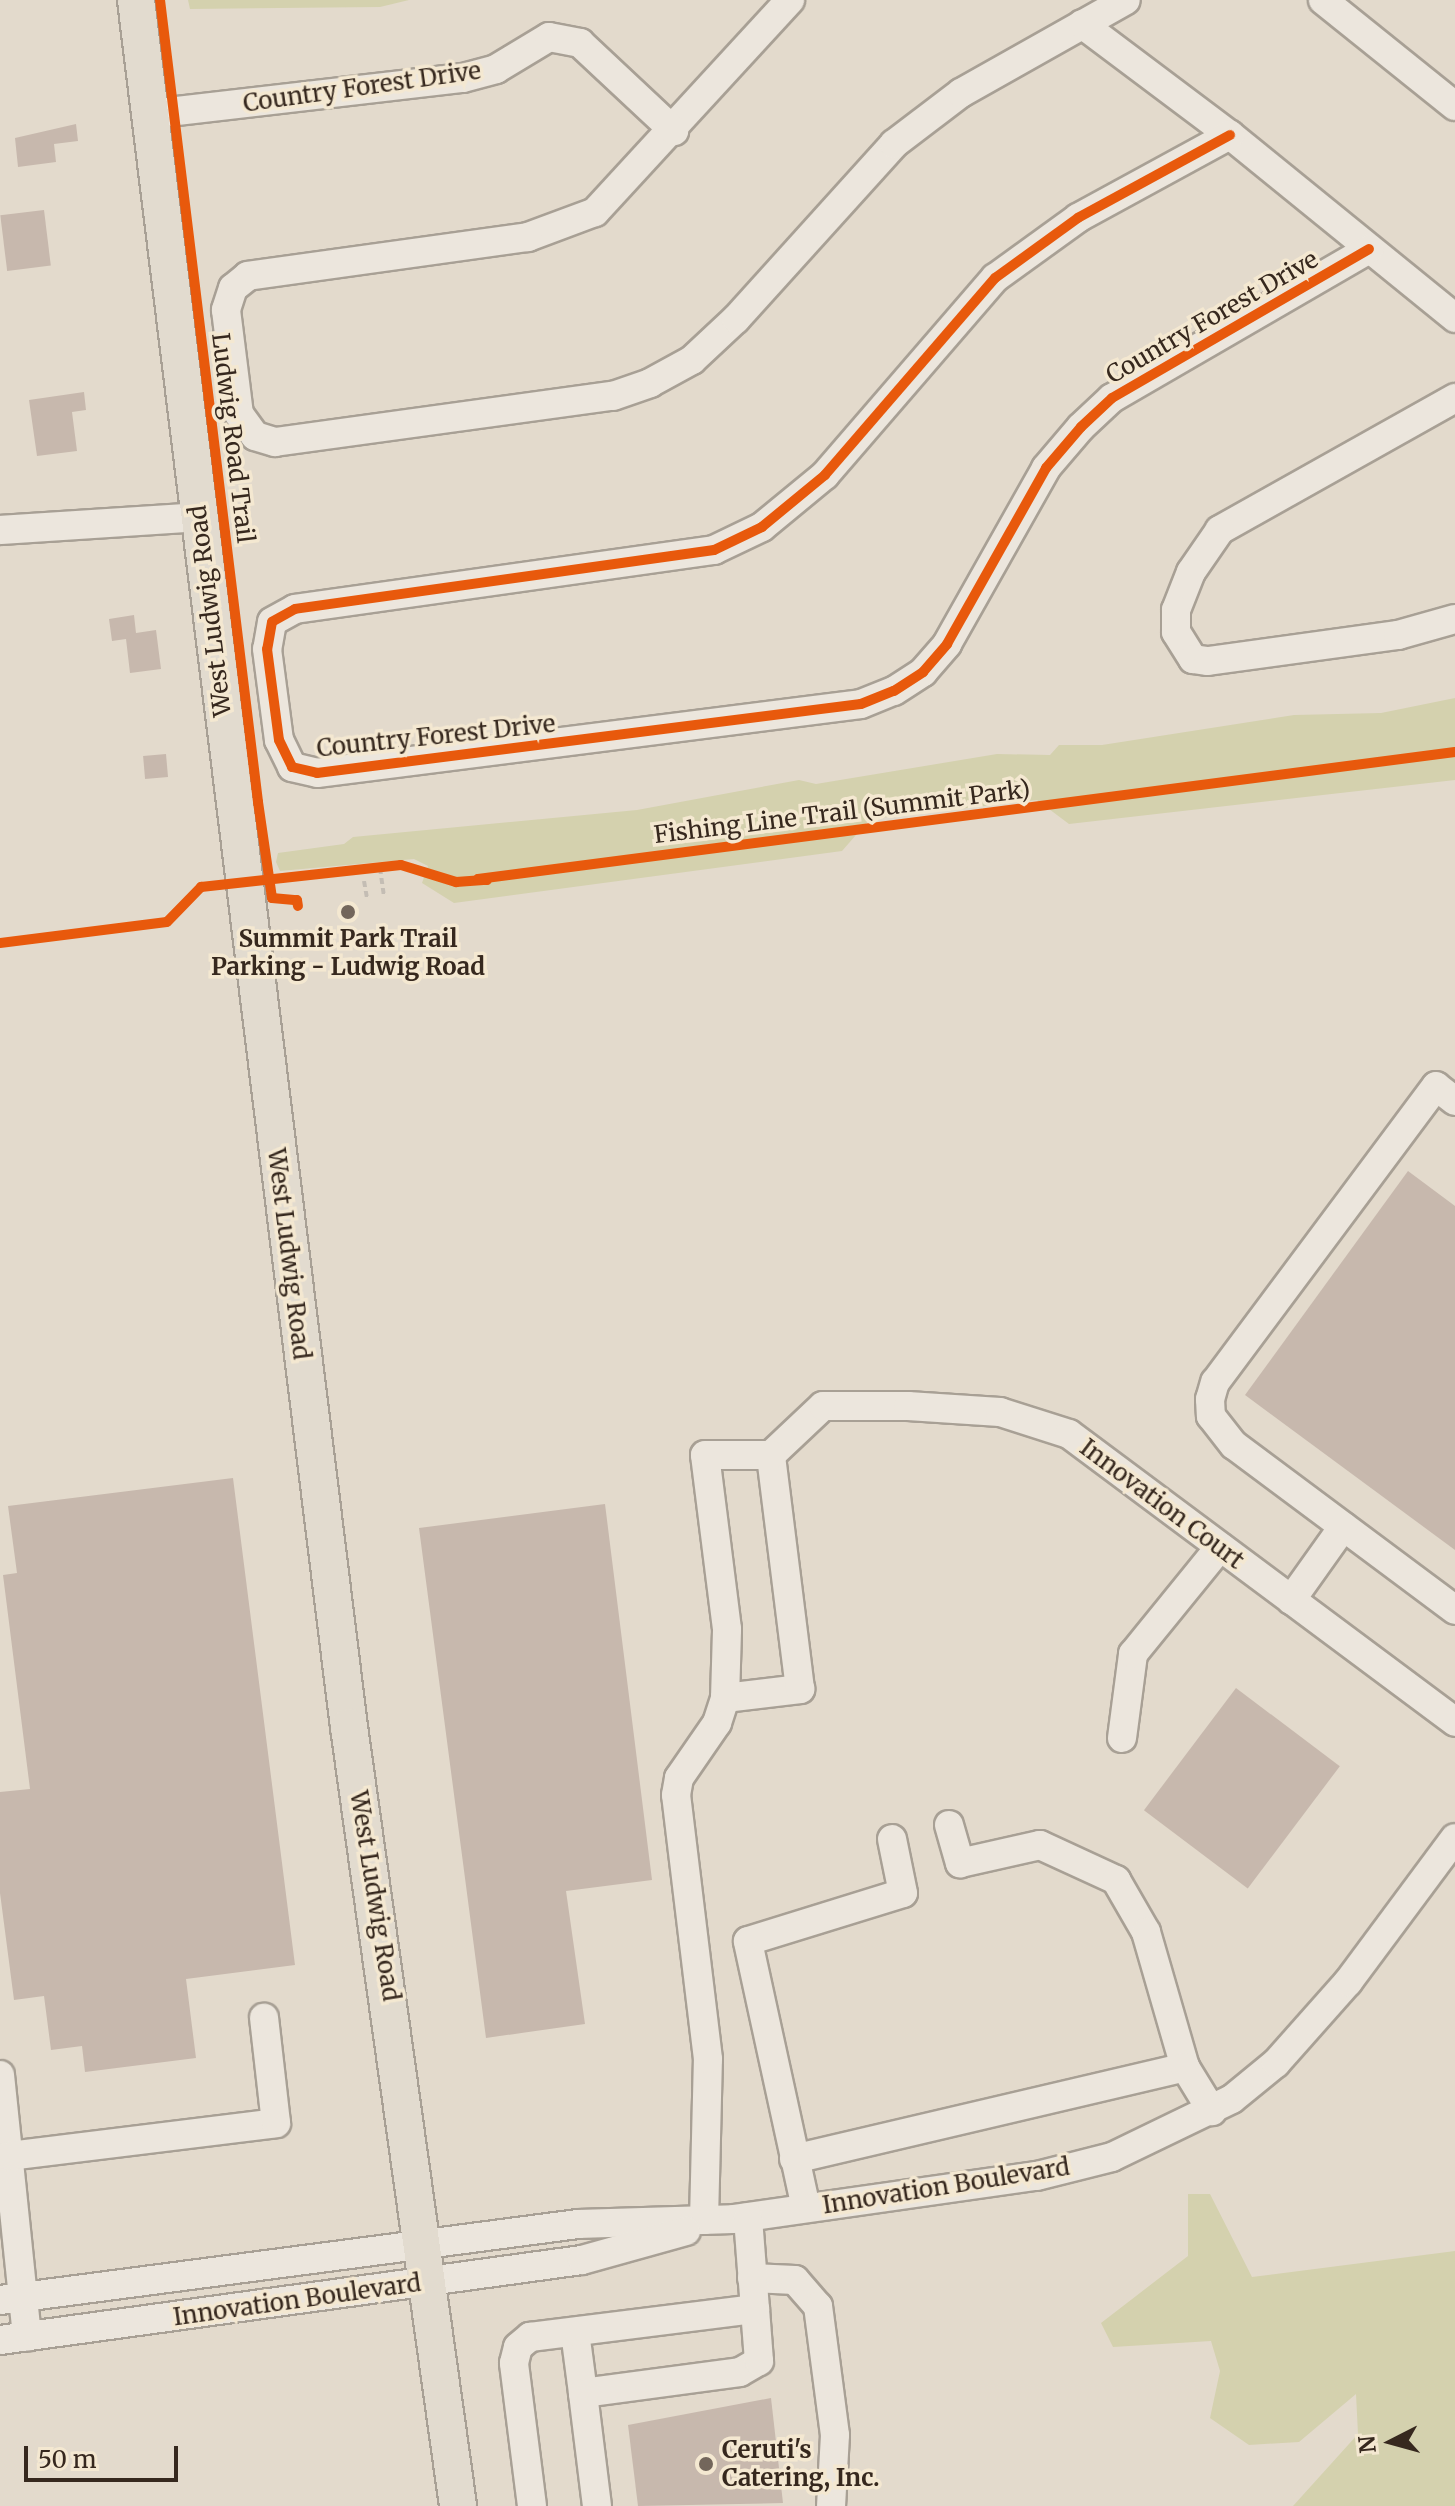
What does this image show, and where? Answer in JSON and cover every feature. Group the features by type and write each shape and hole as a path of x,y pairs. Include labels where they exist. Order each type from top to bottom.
{"main road":[{"name":"West Ludwig Road","path":"136,0 199,517 255,881 349,1727 458,2506"}],"street":[{"path":"790,0 613,197 565,226 528,237 248,276 233,288 226,310 239,414 255,436 275,442 613,396 650,383 692,360 736,319 894,144 961,93 1126,0"},
{"path":"1323,0 1455,106"},
{"name":"Country Forest Drive","path":"1082,24 1230,135 1455,318"},
{"name":"Country Forest Drive","path":"151,114 463,78 496,69 549,37 580,43 674,131"},
{"name":"Country Forest Drive","path":"1230,135 1078,218 995,278 825,475 762,527 714,550 295,609 272,622 267,649 279,740 292,767 317,773 861,704 894,691 923,672 947,644 1046,468 1081,427 1112,398 1369,249"},
{"path":"1455,398 1220,530 1191,572 1176,610 1176,632 1193,659 1208,661 1398,635 1455,619"},
{"path":"0,530 199,517"},
{"path":"1455,1101 1436,1086 1215,1382 1210,1399 1220,1433 1455,1610"},
{"name":"Innovation Court","path":"771,1455 823,1406 1000,1412 1069,1434 1455,1722"},
{"path":"704,2220 708,2059 676,1795 679,1778 717,1723 725,1698 727,1629 705,1455 771,1455 800,1689 725,1698"},
{"path":"1291,1600 1343,1527"},
{"path":"1122,1738 1133,1654 1220,1547"},
{"path":"949,1825 960,1863 1040,1845 1116,1880 1146,1932 1185,2067 1212,2111"},
{"name":"Innovation Boulevard","path":"11,2298 578,2224 740,2218 1037,2176 1112,2157 1212,2111 1276,2063 1315,2022 1455,1838"},
{"path":"806,2208 748,1941 903,1893 892,1839"},
{"path":"5,2147 276,2123 264,2018"},
{"path":"794,2159 1185,2067"},
{"path":"0,2075 14,2338"},
{"path":"583,2393 751,2369 760,2351 752,2278 740,2218"},
{"name":"Innovation Boulevard","path":"14,2338 582,2260 740,2218"},
{"path":"752,2278 795,2280 818,2306 835,2435 831,2506"},
{"path":"532,2506 516,2355 530,2337 755,2309"},
{"path":"575,2332 597,2506"}],"path":[{"path":"348,871 385,867 384,895"},
{"path":"255,881 272,898 297,900 298,906"},
{"path":"364,881 367,898"}],"shaded area":[{"path":"188,0 409,0 380,7 190,9"},
{"path":"1455,698 1455,780 1069,824 1037,800 870,819 842,851 454,903 422,883 428,866 414,859 280,871 276,862 278,853 344,844 353,837 637,810 799,780 816,784 997,754 1050,755 1059,745 1102,745 1294,715 1381,713"},
{"path":"1188,2194 1210,2194 1252,2277 1455,2251 1455,2506 1293,2506 1358,2434 1356,2394 1299,2442 1249,2445 1210,2418 1220,2371 1211,2341 1113,2347 1101,2323 1188,2256"}],"building":[{"path":"76,124 78,141 54,144 56,162 18,167 15,138"},
{"path":"44,210 51,266 7,271 0,215"},
{"path":"84,392 86,410 72,412 77,451 37,456 29,400"},
{"path":"134,615 136,633 156,630 161,669 130,673 126,639 112,641 109,619"},
{"path":"166,754 168,777 145,779 143,756"},
{"path":"1408,1171 1455,1206 1455,1550 1245,1395"},
{"path":"233,1478 295,1965 186,1979 196,2058 85,2072 82,2046 51,2050 44,1996 14,2000 0,1893 0,1792 30,1789 3,1575 17,1573 8,1506"},
{"path":"605,1504 652,1880 566,1891 585,2024 486,2038 419,1528"},
{"path":"1236,1688 1340,1766 1248,1888 1144,1810"},
{"name":"Ceruti's Catering, Inc.","path":"771,2398 783,2503 638,2506 628,2425"}],"cycle path":[{"name":"Ludwig Road Trail","path":"160,0 272,898 297,900 298,906"},
{"path":"1230,135 1078,218 995,278 825,475 762,527 714,550 295,609 272,622 267,649 279,740 292,767 317,773 861,704 894,691 923,672 947,644 1046,468 1081,427 1112,398 1369,249"},
{"name":"Fishing Line Trail (Summit Park)","path":"0,943 167,922 201,887 401,865 456,882 487,880 478,879 1455,752"}],"place":[{"name":"Summit Park Trail Parking - Ludwig Road","path":"348,912"},
{"name":"Ceruti's Catering, Inc.","path":"706,2464"}]}
